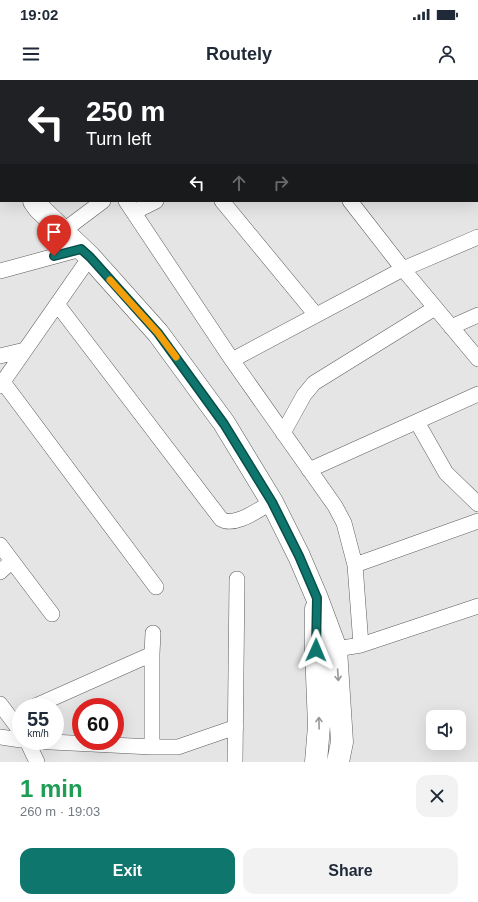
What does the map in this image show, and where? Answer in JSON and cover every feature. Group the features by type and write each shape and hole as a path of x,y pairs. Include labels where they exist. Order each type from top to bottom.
{"main road":[{"path":"35,202 85,253 158,333 224,424 272,502 299,556 336,649 342,742 338,762"},
{"path":"316,762 319,726 316,650 317,598"}],"street":[{"path":"63,231 102,202"},
{"path":"152,202 130,207 232,360 339,512 344,523 355,565 361,645"},
{"path":"223,202 316,315"},
{"path":"355,202 403,269 478,359"},
{"path":"232,360 403,269 478,237"},
{"path":"0,271 85,253"},
{"path":"85,253 57,304 1,384 156,587"},
{"path":"57,304 221,519 228,522 238,521 272,502"},
{"path":"283,433 304,395 314,383 435,308"},
{"path":"451,327 478,315"},
{"path":"0,356 26,350"},
{"path":"310,470 478,394"},
{"path":"416,422 446,473 478,504"},
{"path":"355,565 478,521"},
{"path":"0,544 52,614"},
{"path":"0,572 12,561"},
{"path":"235,762 237,579"},
{"path":"336,649 361,645 478,606"},
{"path":"152,747 153,633"},
{"path":"53,698 152,654"},
{"path":"0,704 12,712"},
{"path":"64,743 152,747 183,746 236,727"},
{"path":"0,737 12,739"},
{"path":"32,750 38,762"}],"slow traffic":[{"path":"110,280 158,333 176,357"}],"route":[{"path":"54,256 81,249 90,257 158,333 224,424 272,502 299,556 317,598 316,650"}]}
